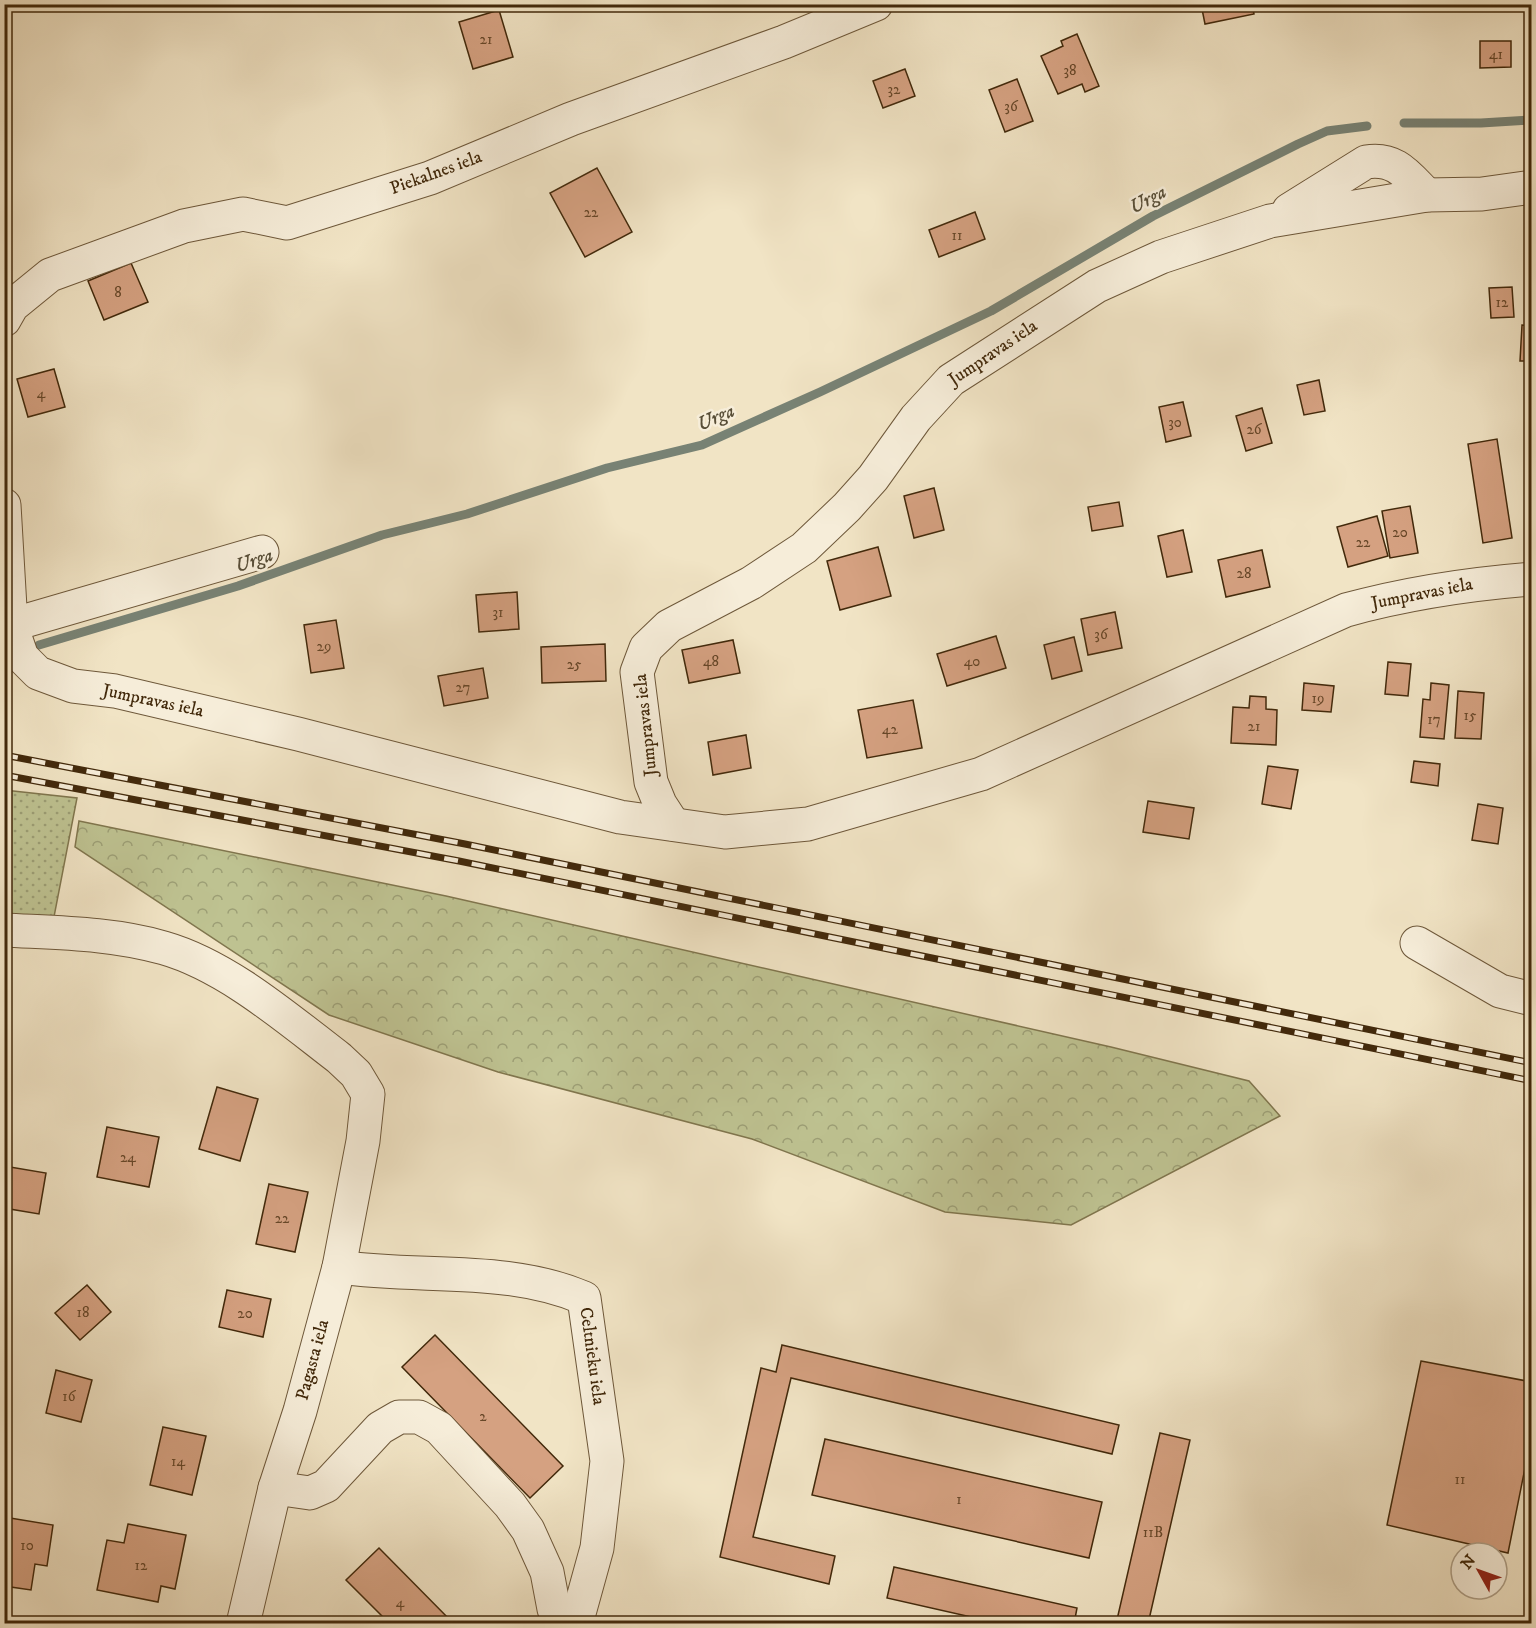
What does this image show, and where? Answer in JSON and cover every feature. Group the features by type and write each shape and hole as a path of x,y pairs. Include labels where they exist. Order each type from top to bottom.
{"street":[{"name":"Piekalnes iela","path":"4,320 12,306 50,275 184,226 243,214 287,223 430,178 572,119 773,46 876,4"},
{"name":"Jumpravas iela","path":"673,824 660,804 651,782 637,672 646,648 669,626 751,583 804,548 848,507 873,478 916,418 951,380 1097,286 1161,257 1270,221 1366,162 1379,160 1390,162 1403,170 1427,195 1482,194 1532,187"},
{"path":"4,505 11,625 262,552"},
{"name":"Jumpravas iela","path":"11,625 22,657 38,673 73,686 115,691 286,731 620,817 724,832 808,824 981,774 1346,610 1399,596 1462,584 1532,579"},
{"name":"Pagasta iela","path":"4,930 115,937 166,949 208,966 339,1058 356,1074 368,1094 363,1141 339,1267 300,1411 275,1488 243,1623"},
{"path":"1417,943 1500,991 1532,999"},
{"name":"Celtnieku iela","path":"339,1267 375,1272 528,1280 559,1287 584,1298 608,1461 597,1548 576,1623"},
{"path":"275,1488 310,1493 326,1486 380,1428 399,1417 419,1417 439,1428 510,1505 528,1530 547,1572 554,1609 562,1623"}],"green space":[{"path":"4,790 77,798 53,922 5,918"},
{"path":"79,821 446,896 1111,1047 1249,1081 1280,1116 1071,1225 945,1212 752,1139 498,1072 329,1015 75,847"}],"building":[{"path":"1201,4 1252,4 1254,14 1205,24"},
{"path":"499,10 513,57 473,69 459,22"},
{"path":"1077,34 1099,86 1085,92 1082,84 1058,94 1041,56 1063,46 1061,41"},
{"path":"1480,41 1511,41 1511,67 1480,68"},
{"path":"905,69 915,96 883,108 873,81"},
{"path":"1017,79 1033,121 1005,132 989,90"},
{"path":"597,168 632,232 585,257 550,193"},
{"path":"975,212 985,239 939,257 929,230"},
{"path":"131,263 148,302 104,320 88,281"},
{"path":"1512,287 1514,317 1491,318 1489,288"},
{"path":"1522,325 1532,326 1532,361 1520,361"},
{"path":"54,369 65,407 28,417 17,379"},
{"path":"1319,380 1325,411 1304,415 1297,385"},
{"path":"1183,402 1191,436 1166,442 1159,407"},
{"path":"1262,408 1272,443 1246,451 1236,416"},
{"path":"1497,439 1512,538 1483,543 1468,444"},
{"path":"934,488 944,530 914,538 904,496"},
{"path":"1119,502 1123,526 1092,531 1088,507"},
{"path":"1410,506 1418,553 1390,558 1382,511"},
{"path":"1377,516 1388,556 1348,567 1337,527"},
{"path":"1183,530 1192,572 1167,577 1158,536"},
{"path":"878,547 891,596 840,610 827,561"},
{"path":"1262,550 1270,587 1226,597 1218,560"},
{"path":"517,592 519,629 479,632 476,595"},
{"path":"1115,612 1122,648 1088,655 1081,619"},
{"path":"336,620 344,668 311,673 304,625"},
{"path":"996,636 1006,668 947,686 937,654"},
{"path":"1074,637 1082,671 1052,679 1044,645"},
{"path":"733,640 740,673 689,683 682,650"},
{"path":"605,644 606,681 542,683 541,647"},
{"path":"1388,662 1411,664 1408,696 1385,694"},
{"path":"483,668 488,698 444,706 438,676"},
{"path":"1304,683 1334,686 1331,712 1302,710"},
{"path":"1431,683 1449,685 1444,739 1420,737 1423,699 1430,700"},
{"path":"1458,691 1484,693 1481,739 1455,738"},
{"path":"1250,696 1266,697 1266,709 1277,710 1276,745 1231,743 1233,707 1249,708"},
{"path":"913,700 922,748 867,758 858,710"},
{"path":"746,735 751,768 713,775 708,742"},
{"path":"1414,761 1440,764 1438,786 1411,782"},
{"path":"1268,766 1298,770 1291,809 1262,804"},
{"path":"1148,801 1194,808 1189,839 1143,832"},
{"path":"1478,804 1503,808 1498,844 1472,840"},
{"path":"217,1087 258,1099 240,1161 199,1149"},
{"path":"107,1127 159,1137 149,1187 97,1177"},
{"path":"4,1166 46,1173 39,1214 4,1208"},
{"path":"269,1184 308,1192 295,1252 256,1244"},
{"path":"87,1285 111,1312 80,1340 55,1313"},
{"path":"227,1290 271,1299 263,1337 219,1327"},
{"path":"435,1335 563,1466 530,1498 402,1367"},
{"path":"782,1345 1119,1425 1112,1454 791,1378 753,1537 835,1556 829,1584 720,1557 761,1368 776,1372"},
{"path":"1421,1361 1532,1382 1532,1433 1509,1548 1509,1541 1456,1541 1387,1525"},
{"path":"56,1370 92,1380 81,1422 46,1413"},
{"path":"163,1427 206,1436 192,1495 150,1485"},
{"path":"1160,1433 1190,1440 1148,1624 1116,1624"},
{"path":"825,1439 1102,1502 1089,1558 812,1495"},
{"path":"4,1517 53,1525 47,1566 35,1564 31,1590 4,1586"},
{"path":"128,1524 186,1535 175,1589 161,1586 158,1602 97,1590 107,1540 124,1543"},
{"path":"379,1548 454,1624 390,1624 346,1580"},
{"path":"894,1567 1077,1608 1074,1624 1002,1624 887,1598"}],"waterway":[{"name":"Urga","path":"1404,123 1481,123 1532,120"},
{"name":"Urga","path":"39,645 238,586 382,535 467,514 607,468 702,445 991,311 1153,216 1298,144 1327,131 1367,126"}],"railway":[{"path":"4,755 465,844 1532,1063"},
{"path":"4,775 459,861 1532,1081"}]}
